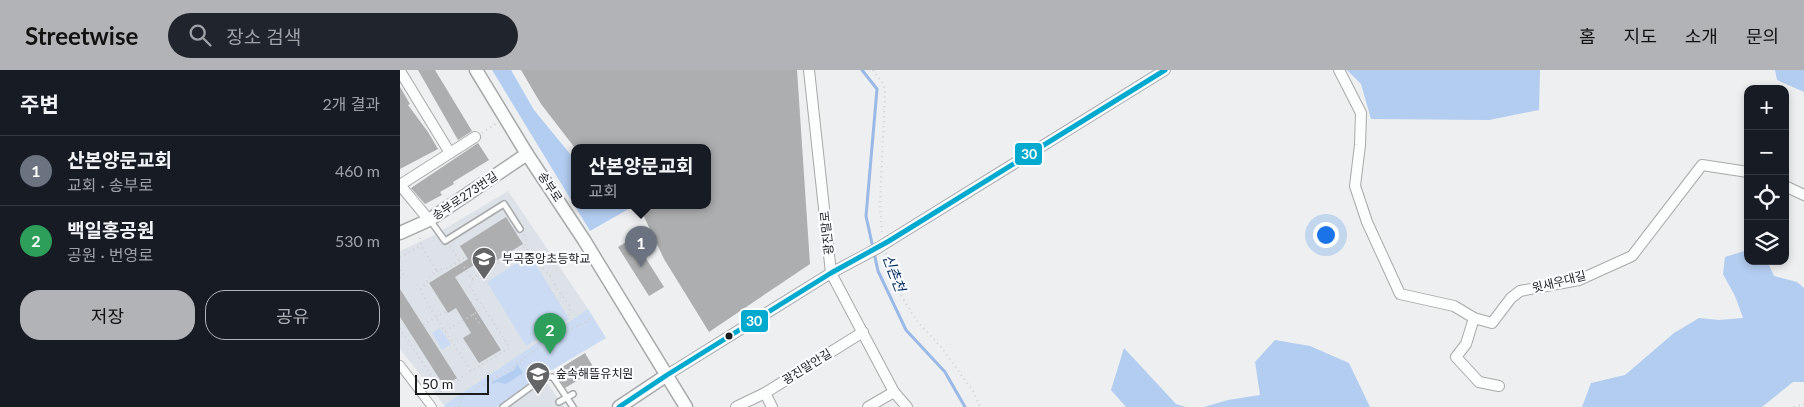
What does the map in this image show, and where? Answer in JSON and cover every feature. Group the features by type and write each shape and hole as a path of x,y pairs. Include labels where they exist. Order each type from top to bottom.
{"street":[{"name":"송부로","path":"476,70 527,154 584,240 686,407"},
{"name":"광진말로","path":"809,70 831,273 894,392 906,407"},
{"path":"619,407 831,273 868,253 1165,70"},
{"name":"윗새우대길","path":"1339,70 1361,114 1360,145 1355,186 1367,222 1400,294 1454,306 1474,318 1492,323 1511,298 1520,291 1579,280 1632,256 1702,165 1744,171"},
{"path":"400,71 450,153"},
{"path":"429,220 400,185 475,137"},
{"name":"송부로273번길","path":"400,233 429,220 527,154"},
{"path":"1789,188 1804,195"},
{"path":"1474,318 1466,344 1456,357 1479,382 1498,386"},
{"name":"광진말안길","path":"736,407 765,392 863,332"},
{"path":"400,365 430,407"},
{"path":"765,392 772,407"},
{"path":"868,407 894,392"}],"lane":[{"path":"429,220 446,240 504,204 520,229"},
{"path":"502,407 544,377 553,377 573,407"},
{"path":"560,402 572,394"}],"path":[{"path":"873,70 884,85 885,94 880,204 887,261 899,292 906,304 923,329 934,338 957,368 980,407"},
{"path":"475,137 505,118"},
{"path":"520,229 526,238 526,246 531,256 549,274 559,292 570,306 569,319"},
{"path":"420,238 440,276"},
{"path":"400,328 441,391 510,348 469,285 474,282 446,240"},
{"path":"400,256 422,245"},
{"path":"472,279 526,246"},
{"path":"467,256 448,268 437,271 421,289 436,318 471,371"},
{"path":"400,270 404,275 400,278"},
{"path":"471,302 478,299"},
{"path":"445,331 484,308"},
{"path":"423,325 446,311"},
{"path":"473,314 479,323"},
{"path":"459,407 462,397 513,368 518,361 528,354 588,321 592,315"},
{"path":"1794,407 1804,404"}],"shaded area":[{"path":"492,70 511,70 534,110 571,155 571,200"},
{"path":"1347,70 1540,70 1539,110 1489,120 1371,119 1361,84"},
{"path":"1775,70 1804,70 1804,92 1789,85 1777,80"},
{"name":"부곡중앙초등학교","path":"508,191 588,309 444,405 400,349 400,251 436,234"},
{"path":"577,209 628,209 590,231"},
{"path":"1744,251 1744,265 1769,265 1774,276 1797,282 1804,288 1804,382 1793,382 1762,407 1582,407 1591,383 1625,375 1674,333 1699,318 1719,320 1743,318 1735,296 1723,274 1725,257"},
{"path":"530,255 569,319 526,346 487,282"},
{"path":"588,309 606,338 552,370 544,372 497,407 445,407 444,405"},
{"path":"440,328 451,344 442,350 432,333"},
{"path":"1275,340 1310,346 1349,363 1370,407 1204,407 1228,400 1260,395 1255,362"},
{"path":"1124,348 1176,404 1186,407 1126,407 1111,390"},
{"path":"517,364 523,373 506,384 497,382 492,384 492,382 514,370"},
{"name":"숲속해뜰유치원","path":"538,382 548,384 565,407 504,407"}],"building":[{"path":"418,70 435,70 472,131 458,140"},
{"path":"521,70 797,70 810,264 709,332 664,259 640,209 711,209 711,144 572,144 541,104"},
{"path":"400,87 410,104 408,105 438,149 400,169"},
{"path":"478,143 489,160 453,182 454,184 440,192 442,195 425,204 411,188"},
{"path":"506,217 523,244 478,272 474,265 455,277 501,350 479,363 463,338 471,333 456,308 448,313 429,283 468,259 460,246"},
{"path":"633,238 664,287 649,296 618,247"},
{"path":"400,289 457,378 444,386 400,317"},
{"path":"585,353 595,370 565,388 554,372"}],"waterway":[{"name":"신촌천","path":"862,70 877,89 866,216 878,271 906,330 945,372 965,407"}],"transit line":[{"name":"30","path":"619,407 831,273 889,241 1165,70"}],"place":[{"name":"산본양문교회","path":"641,267"},
{"name":"부곡중앙초등학교","path":"484,280"},
{"name":"백일홍공원","path":"550,354"},
{"name":"숲속해뜰유치원","path":"538,395"}]}
